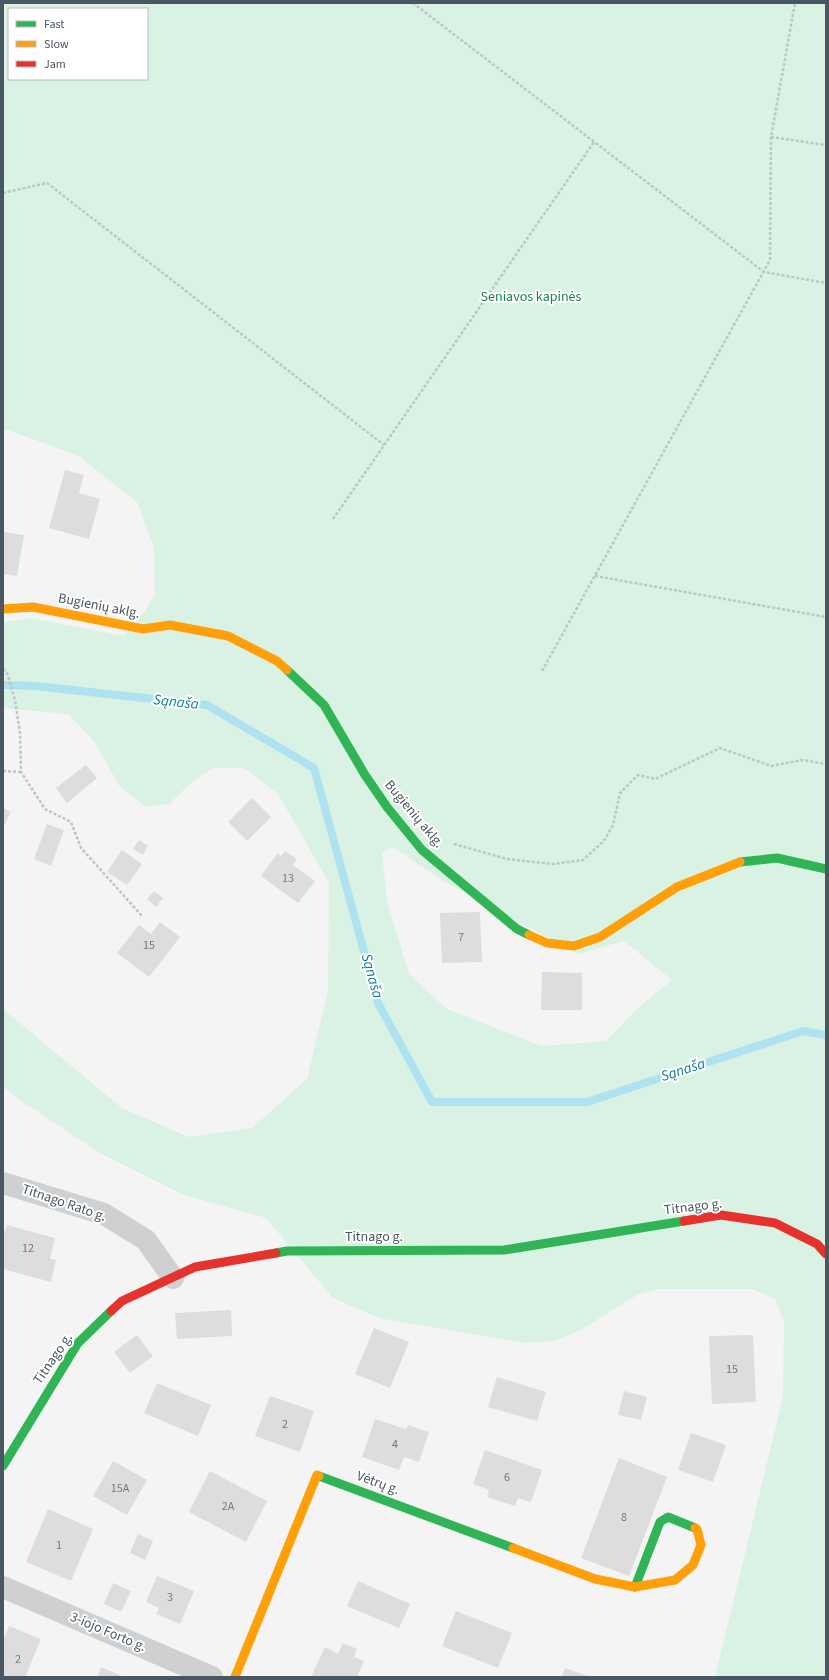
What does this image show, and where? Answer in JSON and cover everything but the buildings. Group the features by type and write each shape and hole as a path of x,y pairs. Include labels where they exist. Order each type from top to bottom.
{"street":[{"name":"Bugienių aklg.","path":"3,609 33,607 143,629 170,625 228,636 277,661 324,705 387,807 422,850 517,929 547,943 574,946 600,937 677,887 739,862 778,858 826,870"},
{"name":"Titnago Rato g.","path":"3,1183 104,1214 146,1240 173,1278"},
{"name":"Titnago g.","path":"3,1466 78,1343 122,1301 195,1267 287,1251 504,1250 721,1215 775,1223 817,1244 826,1254"},
{"name":"Vėtrų g.","path":"235,1677 316,1475 595,1579 636,1587 675,1580 693,1565 701,1544 697,1529 668,1517 660,1522 636,1587"},
{"name":"3-iojo Forto g.","path":"3,1587 212,1677"}],"path":[{"path":"413,3 764,272 826,283"},
{"path":"542,671 770,260 771,137 795,3"},
{"path":"771,137 826,145"},
{"path":"333,519 594,142"},
{"path":"3,193 47,183 384,445"},
{"path":"595,576 826,617"},
{"path":"3,669 7,673 15,700 20,733 21,772 44,809 71,822 81,848 142,916"},
{"path":"451,844 507,859 553,864 583,860 604,841 613,825 620,793 638,775 655,779 720,748 771,766 802,760 826,764"},
{"path":"3,772 21,772"}],"green space":[{"name":"Seniavos kapinės","path":"3,3 826,3 826,1677 715,1677 783,1397 784,1323 775,1299 752,1289 658,1289 637,1295 579,1331 553,1341 525,1343 379,1318 333,1298 266,1218 184,1195 98,1152 3,1087 3,1009 122,1108 189,1137 252,1128 307,1079 328,991 329,883 278,794 244,768 213,768 192,782 169,804 146,807 120,787 94,741 68,714 3,708 3,622 31,618 123,636 145,611 155,595 154,548 137,502 77,455 5,429 3,430","holes":["393,847 443,881 578,954 624,941 672,980 639,1007 606,1041 541,1046 447,1009 409,974 387,901 382,852"]}],"waterway":[{"name":"Sąnaša","path":"3,685 36,686 207,705 314,768 378,1003 432,1102 587,1102 803,1031 826,1035"}],"traffic: fast":[{"path":"287,670 324,705 365,775 387,807 422,850 517,929 529,935"},
{"path":"740,862 777,858 826,869"},
{"path":"276,1253 287,1251 504,1250 684,1221"},
{"path":"3,1466 78,1343 111,1311"},
{"path":"319,1476 513,1548"},
{"path":"635,1587 660,1522 668,1517 695,1528"}],"traffic: slow":[{"path":"3,609 33,607 143,629 170,625 228,636 277,661 287,670"},
{"path":"529,935 547,943 574,946 600,937 677,887 740,862"},
{"path":"235,1677 317,1475 319,1476"},
{"path":"513,1548 595,1579 635,1587 675,1580 693,1565 701,1545 697,1529 695,1528"}],"traffic: jam":[{"path":"684,1221 721,1215 775,1223 817,1244 826,1254"},
{"path":"111,1311 122,1301 195,1267 276,1253"}]}
